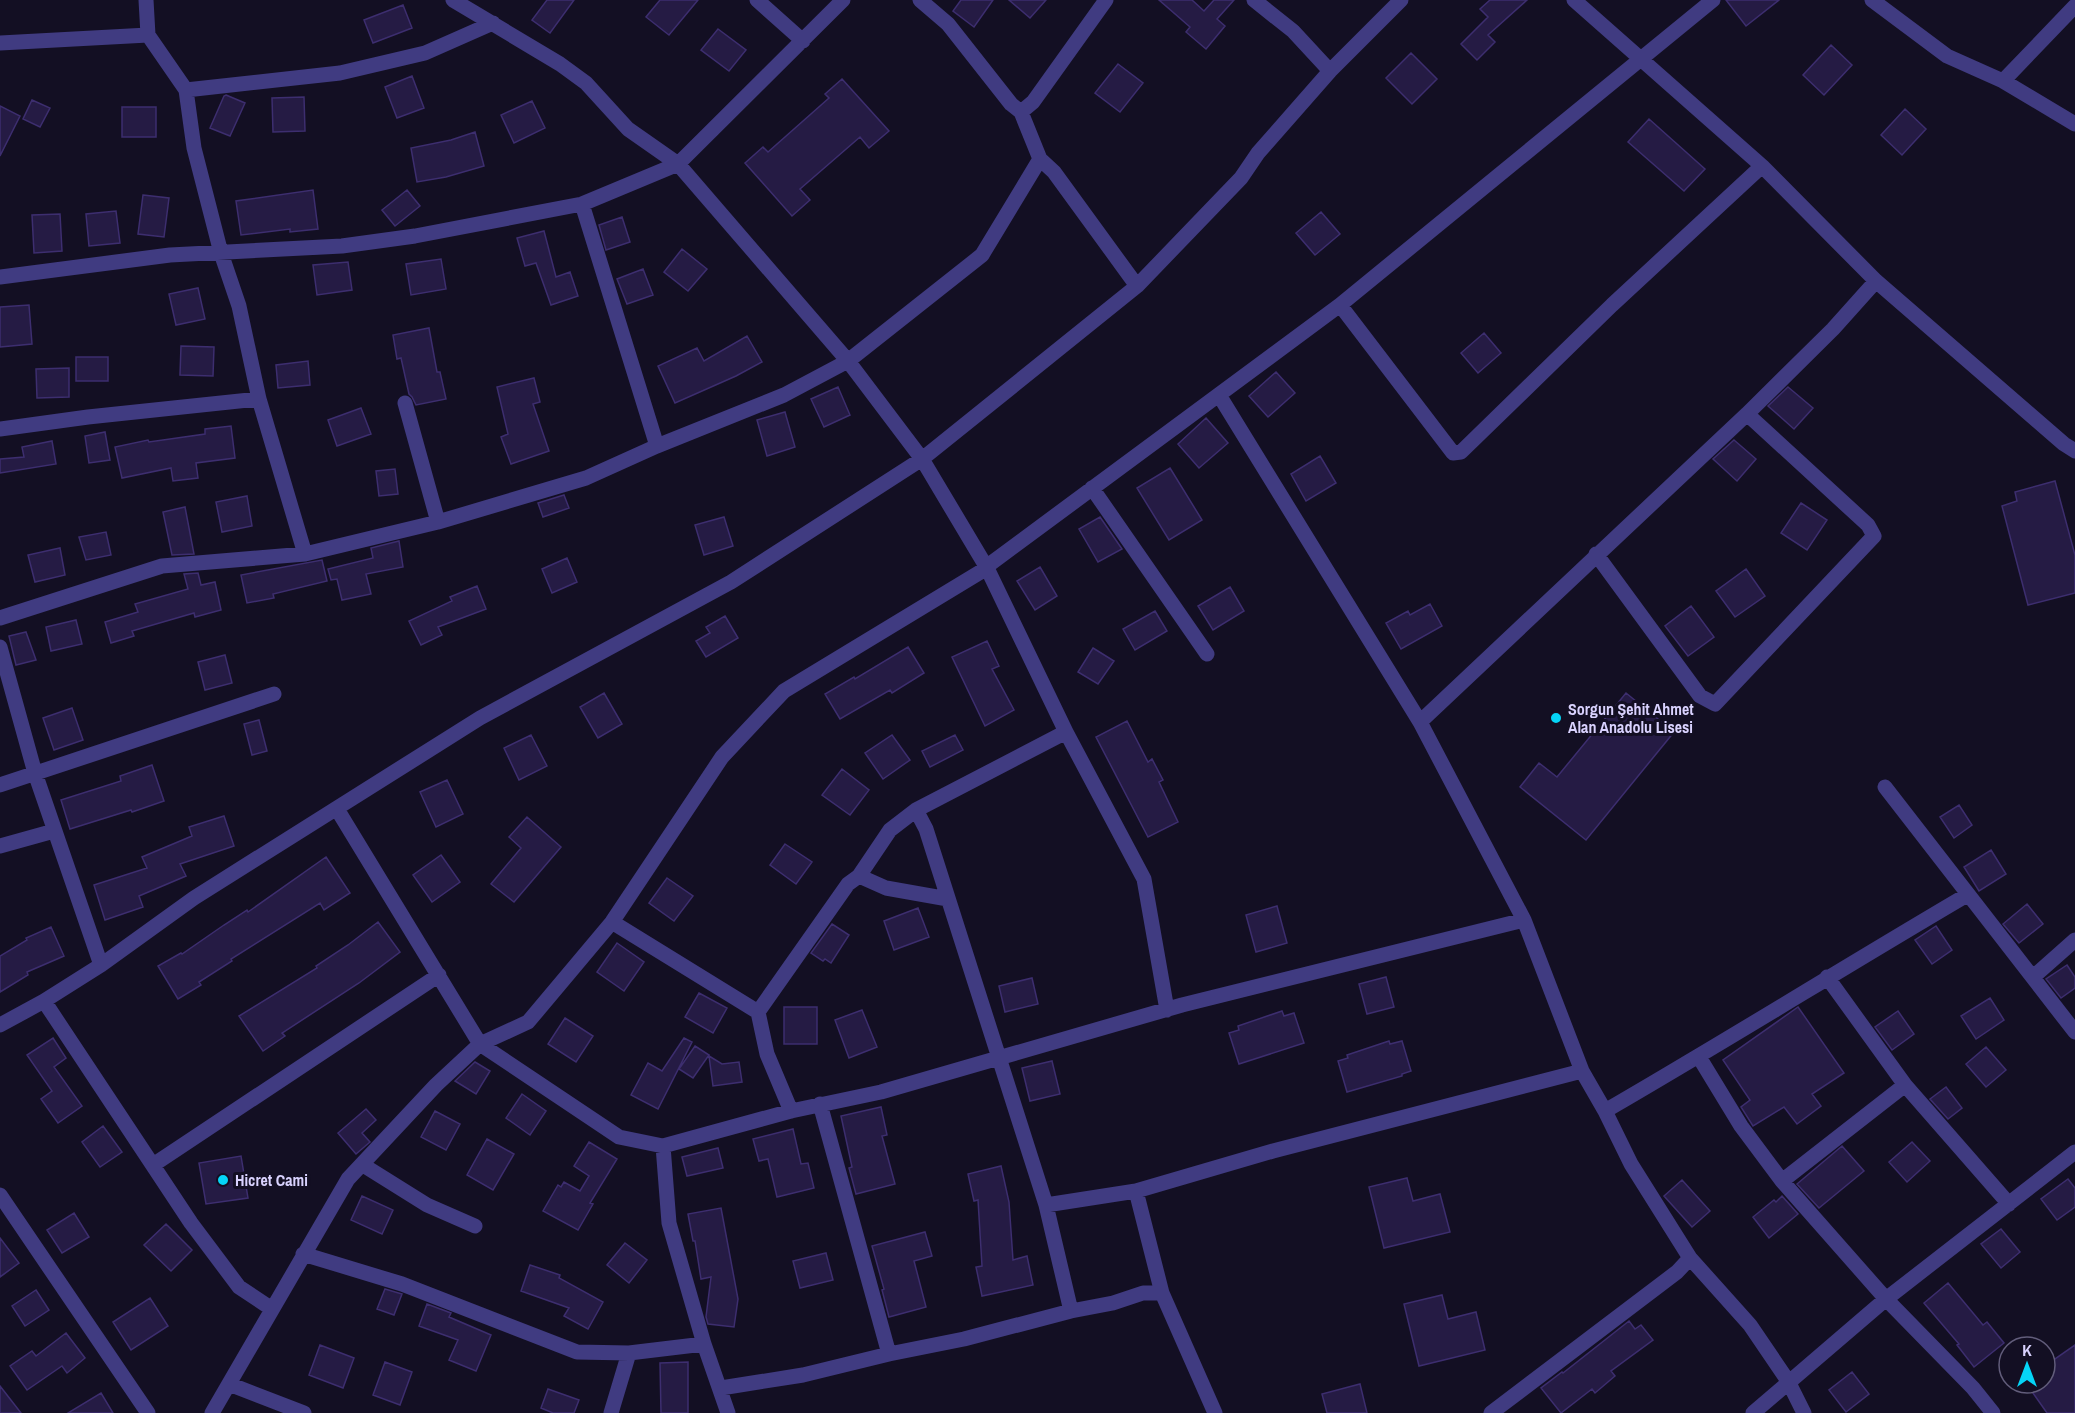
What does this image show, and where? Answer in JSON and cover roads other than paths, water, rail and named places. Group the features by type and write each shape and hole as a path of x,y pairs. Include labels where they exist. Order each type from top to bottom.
{"street":[{"path":"146,0 148,35 186,90 194,148 221,252 239,306 259,399 305,554"},
{"path":"453,0 560,64 586,83 628,129 678,164 848,361 922,459 987,568 1066,732 1144,879 1167,1010"},
{"path":"758,0 803,41"},
{"path":"0,277 170,255 352,245 415,236 582,204 678,164 843,0"},
{"path":"920,0 948,24 1011,104 1021,112 1040,159 1054,172 1137,286"},
{"path":"1021,112 1033,102 1106,0"},
{"path":"1254,0 1293,32 1330,71"},
{"path":"0,1025 101,966 194,898 480,718 731,582 922,459 1137,286 1241,178 1258,153 1330,71 1401,0"},
{"path":"1574,0 1762,166 1876,281 2064,444 2075,451"},
{"path":"212,1413 348,1179 436,1084 480,1044 528,1022 612,922 722,757 784,691 987,568 1341,305 1713,0"},
{"path":"1872,0 1947,56 2003,81 2075,124"},
{"path":"2003,81 2075,6"},
{"path":"186,90 340,73 424,53 494,23"},
{"path":"0,44 148,35"},
{"path":"0,618 162,566 305,554 438,522 586,478 657,446 784,395 848,361 982,255 1040,159"},
{"path":"1341,305 1453,453 1461,452 1612,305 1762,166"},
{"path":"582,204 657,446"},
{"path":"1420,722 1747,414 1833,329 1876,281"},
{"path":"1219,395 1420,722 1524,920 1582,1071 1605,1111 1630,1164 1690,1258 1750,1325 1788,1382 1804,1413"},
{"path":"0,429 259,399"},
{"path":"405,403 438,522"},
{"path":"1596,554 1700,696 1715,704 1874,536 1868,525 1747,414"},
{"path":"1092,488 1208,654"},
{"path":"0,647 35,773 101,966"},
{"path":"0,785 274,694"},
{"path":"758,1012 848,884 859,876 890,830 916,810 1066,732"},
{"path":"1885,787 2075,1032"},
{"path":"337,809 480,1044 619,1137 663,1146 791,1111 881,1092 1167,1010 1524,920"},
{"path":"916,810 926,829 1046,1204 1071,1311"},
{"path":"0,846 54,831"},
{"path":"859,876 886,888 948,899"},
{"path":"1605,1111 1967,895"},
{"path":"612,922 758,1012 767,1054 791,1111"},
{"path":"2032,978 2075,940"},
{"path":"153,1165 439,975"},
{"path":"1827,978 1905,1085 2009,1204"},
{"path":"44,1001 191,1223 239,1287 272,1309"},
{"path":"1699,1057 1741,1126 1782,1181 1886,1299 1973,1388 1993,1413"},
{"path":"1046,1204 1136,1191 1273,1151 1582,1071"},
{"path":"1782,1181 1905,1085"},
{"path":"820,1104 888,1354"},
{"path":"663,1146 669,1223 704,1344 728,1413"},
{"path":"1753,1413 1886,1299 2075,1152"},
{"path":"363,1165 427,1205 475,1226"},
{"path":"1136,1191 1162,1293 1215,1413"},
{"path":"0,1195 148,1413"},
{"path":"303,1254 402,1284 577,1352 629,1353 704,1344"},
{"path":"1491,1413 1677,1272 1690,1258"},
{"path":"721,1388 803,1375 888,1354 964,1339 1071,1311 1113,1303 1143,1293 1162,1293"},
{"path":"611,1413 629,1353"},
{"path":"229,1384 304,1413"}],"place":[{"name":"Sorgun Şehit Ahmet Alan Anadolu Lisesi","path":"1556,718"},
{"name":"Hicret Cami","path":"223,1180"}]}
